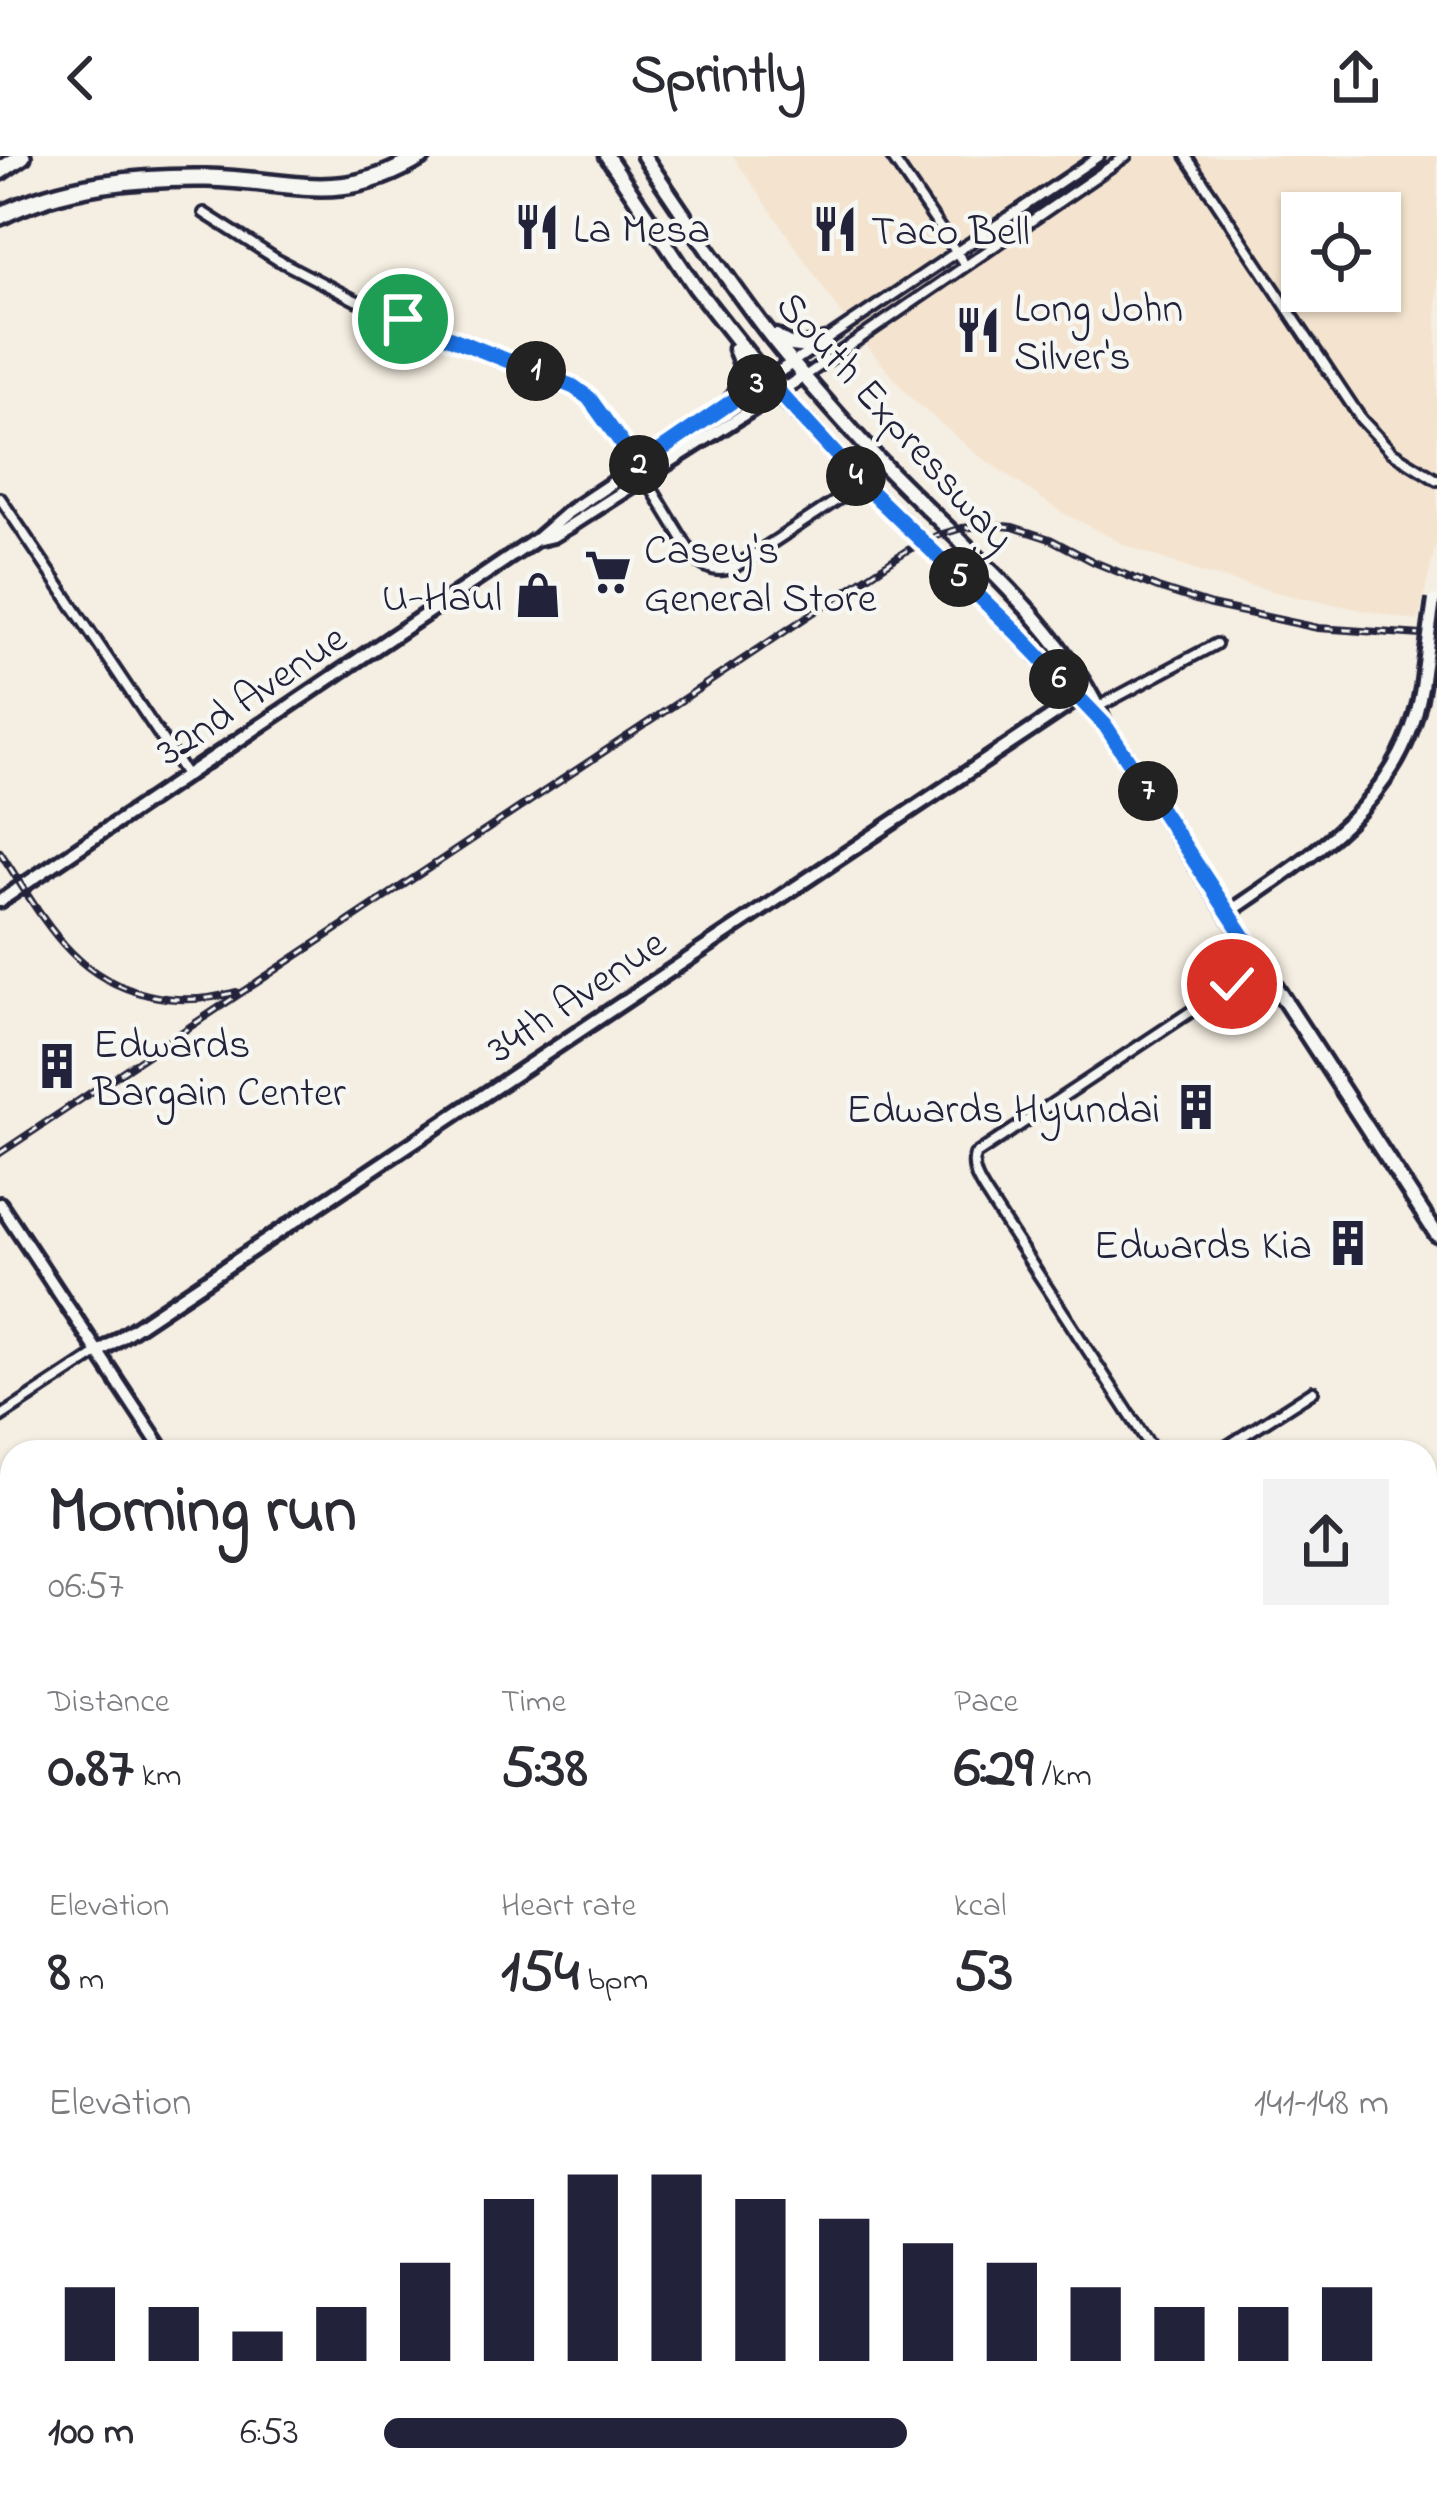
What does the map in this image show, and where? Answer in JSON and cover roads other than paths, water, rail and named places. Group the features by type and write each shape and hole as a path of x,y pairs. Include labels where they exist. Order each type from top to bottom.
{"highway":[{"path":"0,171 22,156"},
{"path":"0,216 58,194 115,182 210,178 348,186 380,178 422,156"}],"main road":[{"name":"South Expressway","path":"607,156 724,326 777,391 862,483 1094,709 1437,1235"},
{"name":"South Expressway","path":"644,156 792,363 879,460 1022,605 1061,651 1083,696"},
{"path":"759,322 792,346 825,341"},
{"path":"724,326 744,371 728,404"}],"street":[{"path":"891,156 964,265"},
{"name":"32nd Avenue","path":"0,901 1099,156"},
{"name":"32nd Avenue","path":"537,539 568,527 804,376 1126,156"},
{"path":"1186,156 1361,419 1392,452 1437,480"},
{"path":"204,213 276,260 332,289 574,387 589,398 693,556 706,567 721,571 735,567 862,483"},
{"path":"0,498 187,776"},
{"path":"1228,913 1317,851 1369,803 1404,746 1422,696 1437,586"},
{"path":"1094,709 1216,644"},
{"name":"34th Avenue","path":"98,1352 1083,696"},
{"path":"1146,1440 994,1206 973,1161 975,1155 1262,964"},
{"path":"0,1204 156,1440"},
{"path":"0,1418 98,1352"},
{"path":"1236,1440 1312,1391"}],"railway":[{"path":"0,1153 906,551 936,536 962,528 1013,527 1158,588 1211,605 1318,628 1437,636"},
{"path":"0,852 61,941 107,979 170,998 236,992"}],"place":[{"name":"La Mesa","path":"537,227"},
{"name":"Taco Bell","path":"835,229"},
{"name":"Long John Silver's","path":"978,330"},
{"name":"Casey's General Store","path":"608,572"},
{"name":"U-Haul","path":"538,595"},
{"name":"Edwards Bargain Center","path":"57,1066"},
{"name":"Edwards Hyundai","path":"1196,1107"},
{"name":"Edwards Kia","path":"1348,1243"}]}
